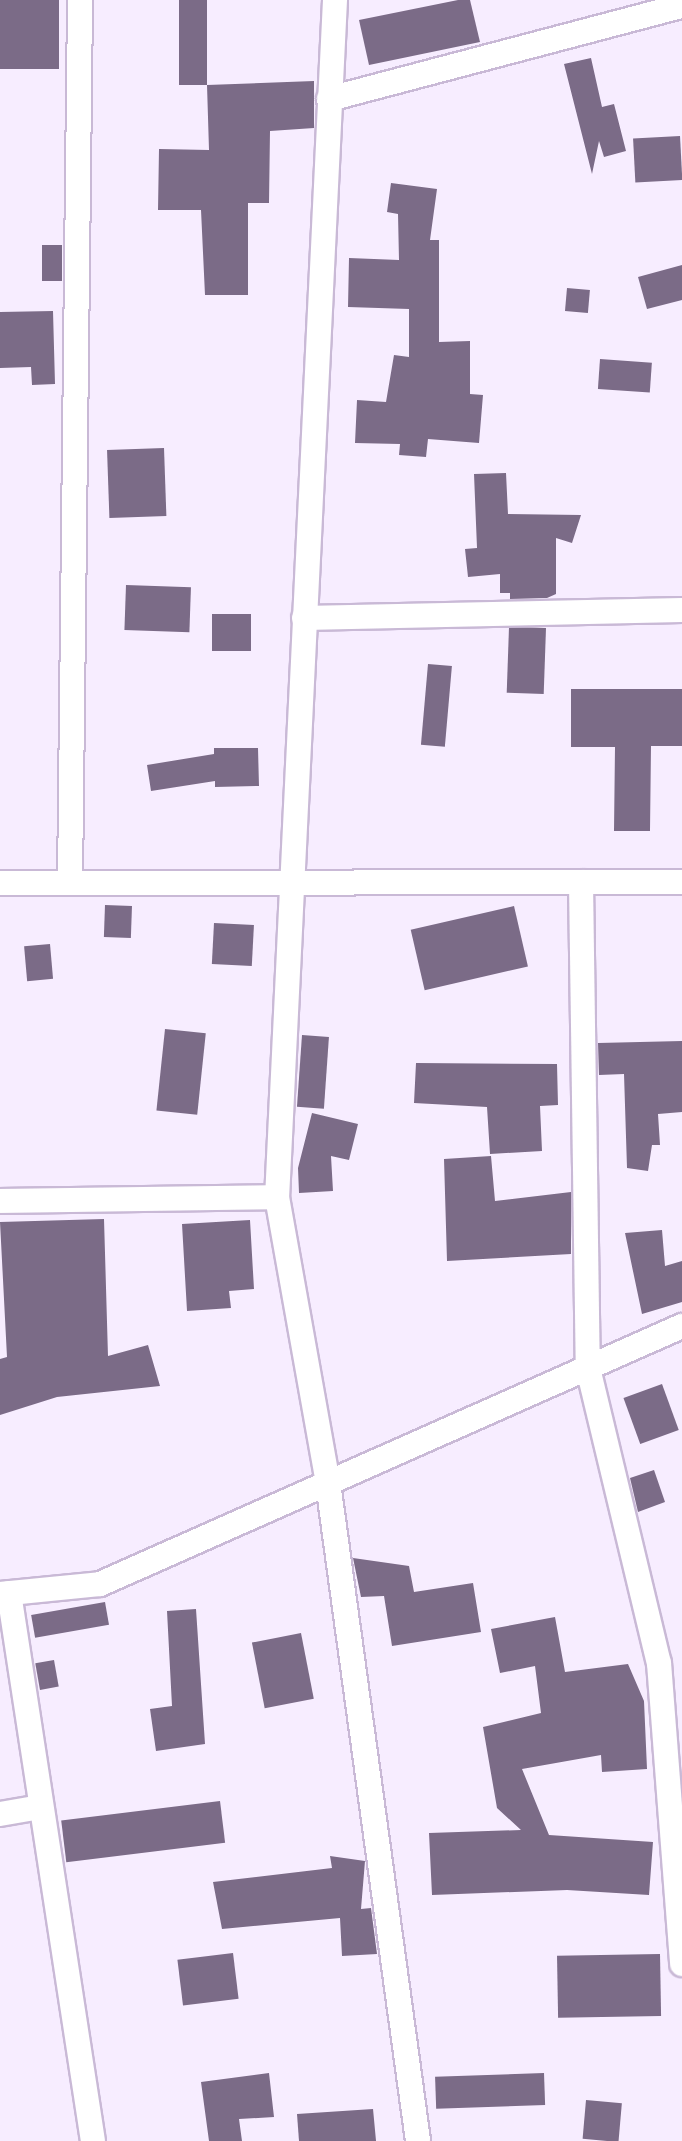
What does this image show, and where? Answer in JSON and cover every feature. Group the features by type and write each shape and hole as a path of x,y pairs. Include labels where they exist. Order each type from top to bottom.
{"street":[{"path":"70,883 80,0"},
{"path":"335,0 328,99 277,1197 327,1483 418,2141"},
{"path":"328,99 682,6"},
{"path":"304,618 682,610"},
{"path":"581,882 588,1368 659,1663 682,1964"},
{"path":"0,883 682,882"},
{"path":"0,1201 277,1197"},
{"path":"93,2141 4,1593 100,1584 682,1326"},
{"path":"0,1814 40,1807"}],"building":[{"path":"0,0 59,0 59,69 0,69"},
{"path":"179,0 207,0 207,85 179,85"},
{"path":"458,0 470,0 480,42 369,65 359,20"},
{"path":"591,58 602,107 614,104 626,151 604,157 599,141 592,174 564,64"},
{"path":"314,81 314,128 270,131 269,203 248,203 248,295 205,295 201,210 158,210 159,149 209,150 207,85"},
{"path":"680,136 682,180 635,182 633,138"},
{"path":"391,183 437,189 430,240 439,240 439,342 470,341 470,394 483,395 479,443 428,439 426,457 399,455 400,444 355,443 357,400 386,402 394,355 409,357 409,309 348,307 349,258 399,260 398,214 387,212"},
{"path":"42,245 62,245 62,281 42,281"},
{"path":"682,265 682,300 647,309 638,277"},
{"path":"567,288 590,290 588,313 565,311"},
{"path":"53,311 55,384 32,385 31,367 0,368 0,312"},
{"path":"600,359 652,363 650,393 598,389"},
{"path":"164,448 166,516 109,518 107,450"},
{"path":"506,473 508,514 581,515 572,543 556,538 556,594 547,598 510,599 510,593 500,593 500,574 468,577 465,549 477,548 474,474"},
{"path":"126,585 191,587 189,632 124,630"},
{"path":"212,614 251,614 251,651 212,651"},
{"path":"509,627 546,628 544,694 507,693"},
{"path":"428,664 452,666 445,747 421,745"},
{"path":"571,689 682,689 682,746 651,746 650,831 614,831 615,747 571,747"},
{"path":"214,748 258,748 259,786 215,787 215,781 151,791 147,765 214,754"},
{"path":"105,905 132,906 131,938 104,937"},
{"path":"514,906 528,966 425,990 411,930"},
{"path":"214,923 254,925 252,966 212,964"},
{"path":"50,944 53,979 27,981 24,946"},
{"path":"165,1029 206,1033 197,1115 156,1111"},
{"path":"302,1035 329,1037 324,1109 297,1107"},
{"path":"682,1041 682,1112 658,1114 660,1145 652,1145 648,1171 627,1168 624,1074 599,1075 598,1043"},
{"path":"416,1063 557,1064 558,1105 540,1106 542,1151 490,1154 487,1107 414,1103"},
{"path":"312,1113 358,1124 349,1160 331,1156 333,1191 299,1193 298,1168"},
{"path":"491,1156 495,1201 571,1192 571,1254 447,1261 444,1159"},
{"path":"104,1219 108,1356 148,1345 160,1386 57,1397 0,1415 0,1359 7,1357 0,1222"},
{"path":"250,1220 254,1289 229,1291 231,1308 187,1311 182,1224"},
{"path":"662,1230 665,1266 682,1261 682,1302 642,1314 625,1233"},
{"path":"662,1384 679,1430 640,1444 623,1398"},
{"path":"654,1470 665,1502 638,1512 630,1478"},
{"path":"353,1558 409,1566 414,1592 473,1583 481,1632 392,1646 384,1596 361,1597"},
{"path":"105,1602 109,1625 35,1638 31,1615"},
{"path":"196,1609 205,1744 156,1751 150,1709 172,1706 167,1611"},
{"path":"555,1617 565,1672 628,1664 644,1701 647,1769 602,1772 601,1755 522,1769 549,1835 653,1842 649,1895 567,1890 432,1895 429,1833 521,1830 497,1808 483,1727 541,1713 535,1666 500,1673 491,1629"},
{"path":"301,1633 314,1699 265,1708 252,1643"},
{"path":"54,1660 59,1687 40,1690 35,1663"},
{"path":"220,1801 225,1843 66,1862 61,1820"},
{"path":"330,1856 365,1861 361,1909 371,1908 377,1954 342,1956 340,1918 222,1929 213,1882 332,1868"},
{"path":"233,1953 239,1999 183,2005 177,1960"},
{"path":"660,1954 661,2016 558,2018 557,1956"},
{"path":"269,2073 274,2117 239,2119 242,2141 209,2141 201,2082"},
{"path":"544,2073 545,2105 436,2109 435,2077"},
{"path":"586,2100 622,2103 619,2141 583,2139"},
{"path":"373,2109 376,2141 299,2141 297,2114"}]}
